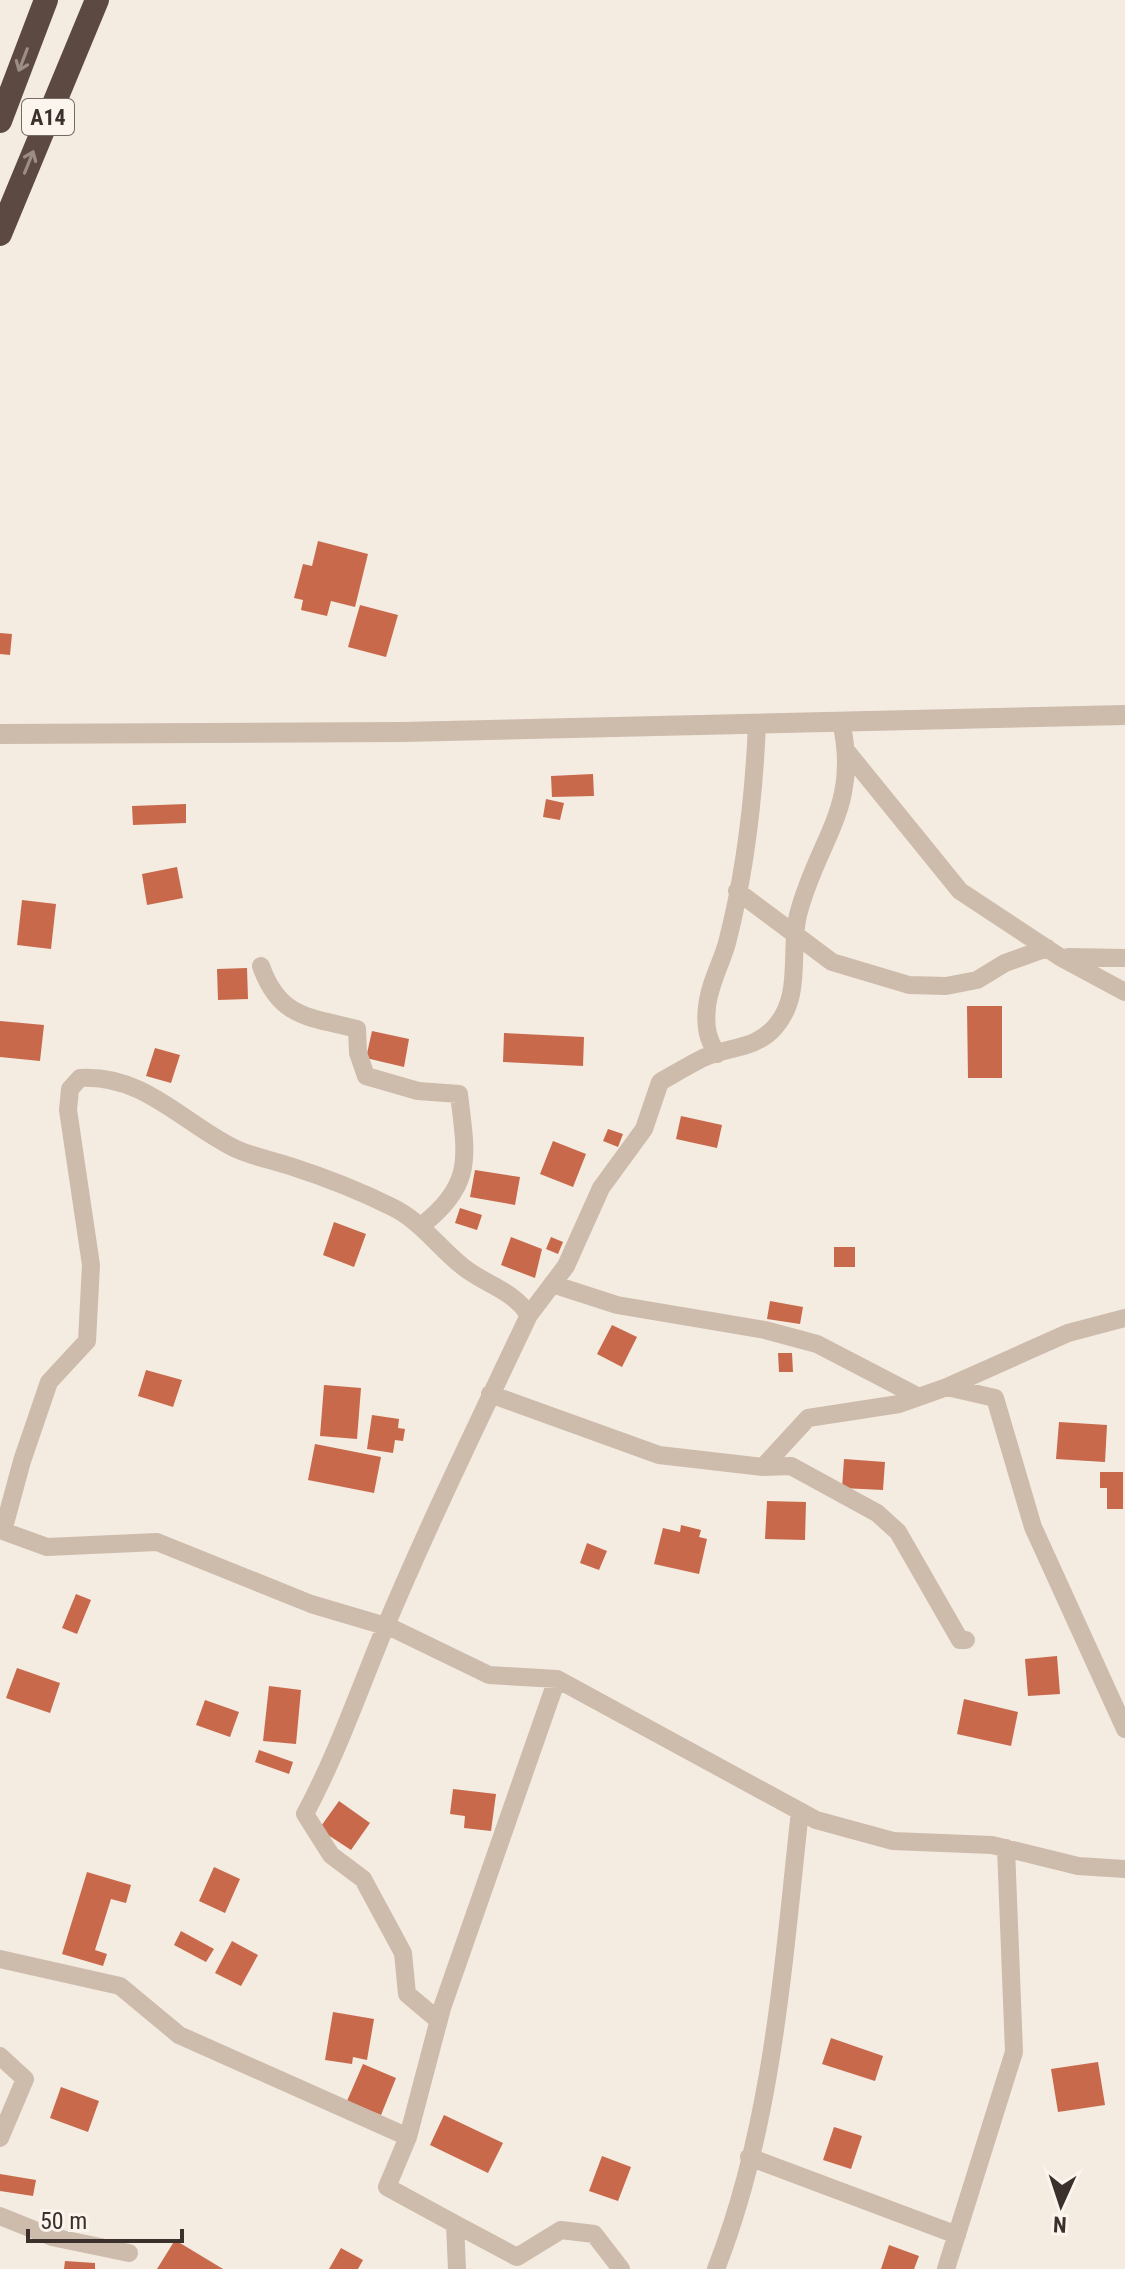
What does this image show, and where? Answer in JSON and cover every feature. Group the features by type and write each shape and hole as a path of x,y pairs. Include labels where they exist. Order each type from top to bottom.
{"highway":[{"name":"A14","path":"0,121 46,0"},
{"name":"A14","path":"0,234 97,0"}],"street":[{"path":"0,734 402,732 1125,715"},
{"path":"438,2020 407,1994 403,1953 363,1879 331,1855 305,1814 333,1763 386,1627 490,1394 529,1315 566,1266 601,1188 644,1129 660,1082 717,1054 754,1045 776,1027 793,995 798,917 836,823 847,785 848,753 841,722"},
{"path":"717,1054 706,1031 707,1004 727,943 737,891 755,767 757,724"},
{"path":"848,753 960,891 1054,953 1125,992"},
{"path":"737,891 832,962 909,985 946,986 977,980 1005,963 1054,953 1125,958"},
{"path":"261,966 268,987 288,1010 357,1029 358,1053 366,1076 418,1091 459,1094 466,1153 459,1182 447,1205 422,1225"},
{"path":"529,1315 518,1297 463,1267 422,1225 393,1207 295,1168 233,1148 173,1106 141,1090 102,1076 80,1078 70,1089 68,1110 91,1265 87,1341 49,1382 2,1530 47,1547 157,1542 311,1604 386,1627 489,1675 557,1679 816,1820 893,1841 1006,1848 1078,1866 1125,1869"},
{"path":"552,1284 617,1305 765,1330 817,1344 919,1397"},
{"path":"763,1467 808,1418 899,1404 947,1387 1068,1333 1125,1318"},
{"path":"947,1387 995,1398 1033,1527 1125,1729"},
{"path":"490,1394 659,1455 763,1467 791,1466 877,1513 898,1532 960,1640 966,1640"},
{"path":"557,1679 438,2020 408,2137 387,2187 517,2257 561,2230 594,2234 621,2269"},
{"path":"716,2269 734,2223 775,2047 800,1811"},
{"path":"946,2269 1014,2052 1006,1848"},
{"path":"0,1959 120,1986 179,2035 408,2137"},
{"path":"0,2056 25,2079 0,2138"},
{"path":"749,2157 957,2235"},
{"path":"0,2216 52,2237 129,2253"},
{"path":"455,2224 457,2269"}],"building":[{"path":"318,541 368,554 355,607 331,601 327,616 301,610 303,600 294,598 303,564 312,566"},
{"path":"360,605 398,615 386,657 348,647"},
{"path":"0,633 12,634 10,655 0,654"},
{"path":"593,774 594,796 552,797 551,776"},
{"path":"546,799 564,803 560,820 543,817"},
{"path":"186,804 186,823 133,825 132,806"},
{"path":"177,867 183,898 147,905 142,874"},
{"path":"22,900 56,904 51,949 17,945"},
{"path":"247,968 248,999 218,1000 217,969"},
{"path":"967,1006 1002,1006 1002,1078 968,1078"},
{"path":"0,1021 44,1025 40,1061 0,1057"},
{"path":"372,1031 409,1039 404,1067 366,1058"},
{"path":"504,1033 584,1037 583,1066 503,1062"},
{"path":"155,1048 180,1055 171,1083 146,1076"},
{"path":"681,1116 722,1125 717,1148 676,1139"},
{"path":"608,1129 623,1134 618,1147 603,1141"},
{"path":"553,1141 586,1154 573,1187 540,1174"},
{"path":"475,1170 520,1177 515,1205 470,1197"},
{"path":"460,1208 482,1215 477,1230 455,1223"},
{"path":"334,1222 366,1234 354,1267 323,1255"},
{"path":"511,1237 542,1249 535,1278 501,1265"},
{"path":"551,1237 563,1242 558,1254 546,1249"},
{"path":"834,1247 855,1247 855,1267 834,1267"},
{"path":"770,1301 803,1307 800,1324 767,1319"},
{"path":"612,1325 637,1337 622,1367 597,1354"},
{"path":"778,1353 792,1353 793,1372 779,1372"},
{"path":"146,1370 182,1380 173,1407 138,1396"},
{"path":"324,1385 361,1388 357,1439 320,1436"},
{"path":"372,1415 399,1419 398,1428 405,1429 403,1441 395,1440 393,1453 367,1449"},
{"path":"1059,1422 1107,1425 1105,1462 1056,1459"},
{"path":"315,1444 381,1457 374,1493 308,1480"},
{"path":"844,1459 885,1462 883,1490 842,1488"},
{"path":"1100,1472 1123,1472 1123,1509 1107,1509 1107,1488 1100,1488"},
{"path":"767,1501 806,1502 805,1540 765,1539"},
{"path":"681,1525 701,1530 699,1537 707,1539 699,1574 654,1564 663,1528 680,1532"},
{"path":"587,1543 607,1551 599,1570 580,1563"},
{"path":"76,1594 91,1600 77,1634 62,1628"},
{"path":"1057,1656 1060,1694 1028,1696 1025,1659"},
{"path":"17,1668 60,1683 50,1713 6,1698"},
{"path":"269,1686 301,1690 296,1744 263,1741"},
{"path":"964,1699 1018,1712 1011,1746 957,1734"},
{"path":"205,1700 239,1712 230,1737 196,1725"},
{"path":"259,1750 293,1762 289,1774 255,1762"},
{"path":"453,1789 496,1794 491,1831 464,1828 465,1816 450,1814"},
{"path":"339,1801 370,1823 351,1850 319,1829"},
{"path":"214,1867 240,1879 225,1913 199,1901"},
{"path":"87,1872 131,1885 126,1903 111,1899 95,1950 107,1954 103,1966 62,1954"},
{"path":"181,1931 214,1949 206,1962 174,1945"},
{"path":"232,1941 258,1955 241,1986 215,1973"},
{"path":"333,2012 374,2019 367,2060 353,2057 352,2064 325,2060"},
{"path":"831,2038 883,2056 875,2081 822,2064"},
{"path":"1098,2062 1105,2105 1058,2112 1051,2069"},
{"path":"363,2064 396,2078 381,2115 347,2101"},
{"path":"61,2087 99,2101 88,2132 50,2118"},
{"path":"444,2115 503,2143 488,2173 430,2145"},
{"path":"834,2127 862,2136 851,2169 823,2160"},
{"path":"602,2156 631,2167 618,2201 589,2191"},
{"path":"0,2174 36,2180 33,2196 0,2191"},
{"path":"175,2240 223,2269 157,2269"},
{"path":"889,2245 919,2256 914,2269 881,2269"},
{"path":"341,2248 363,2260 358,2269 329,2269"},
{"path":"65,2261 95,2263 95,2269 64,2269"}]}
